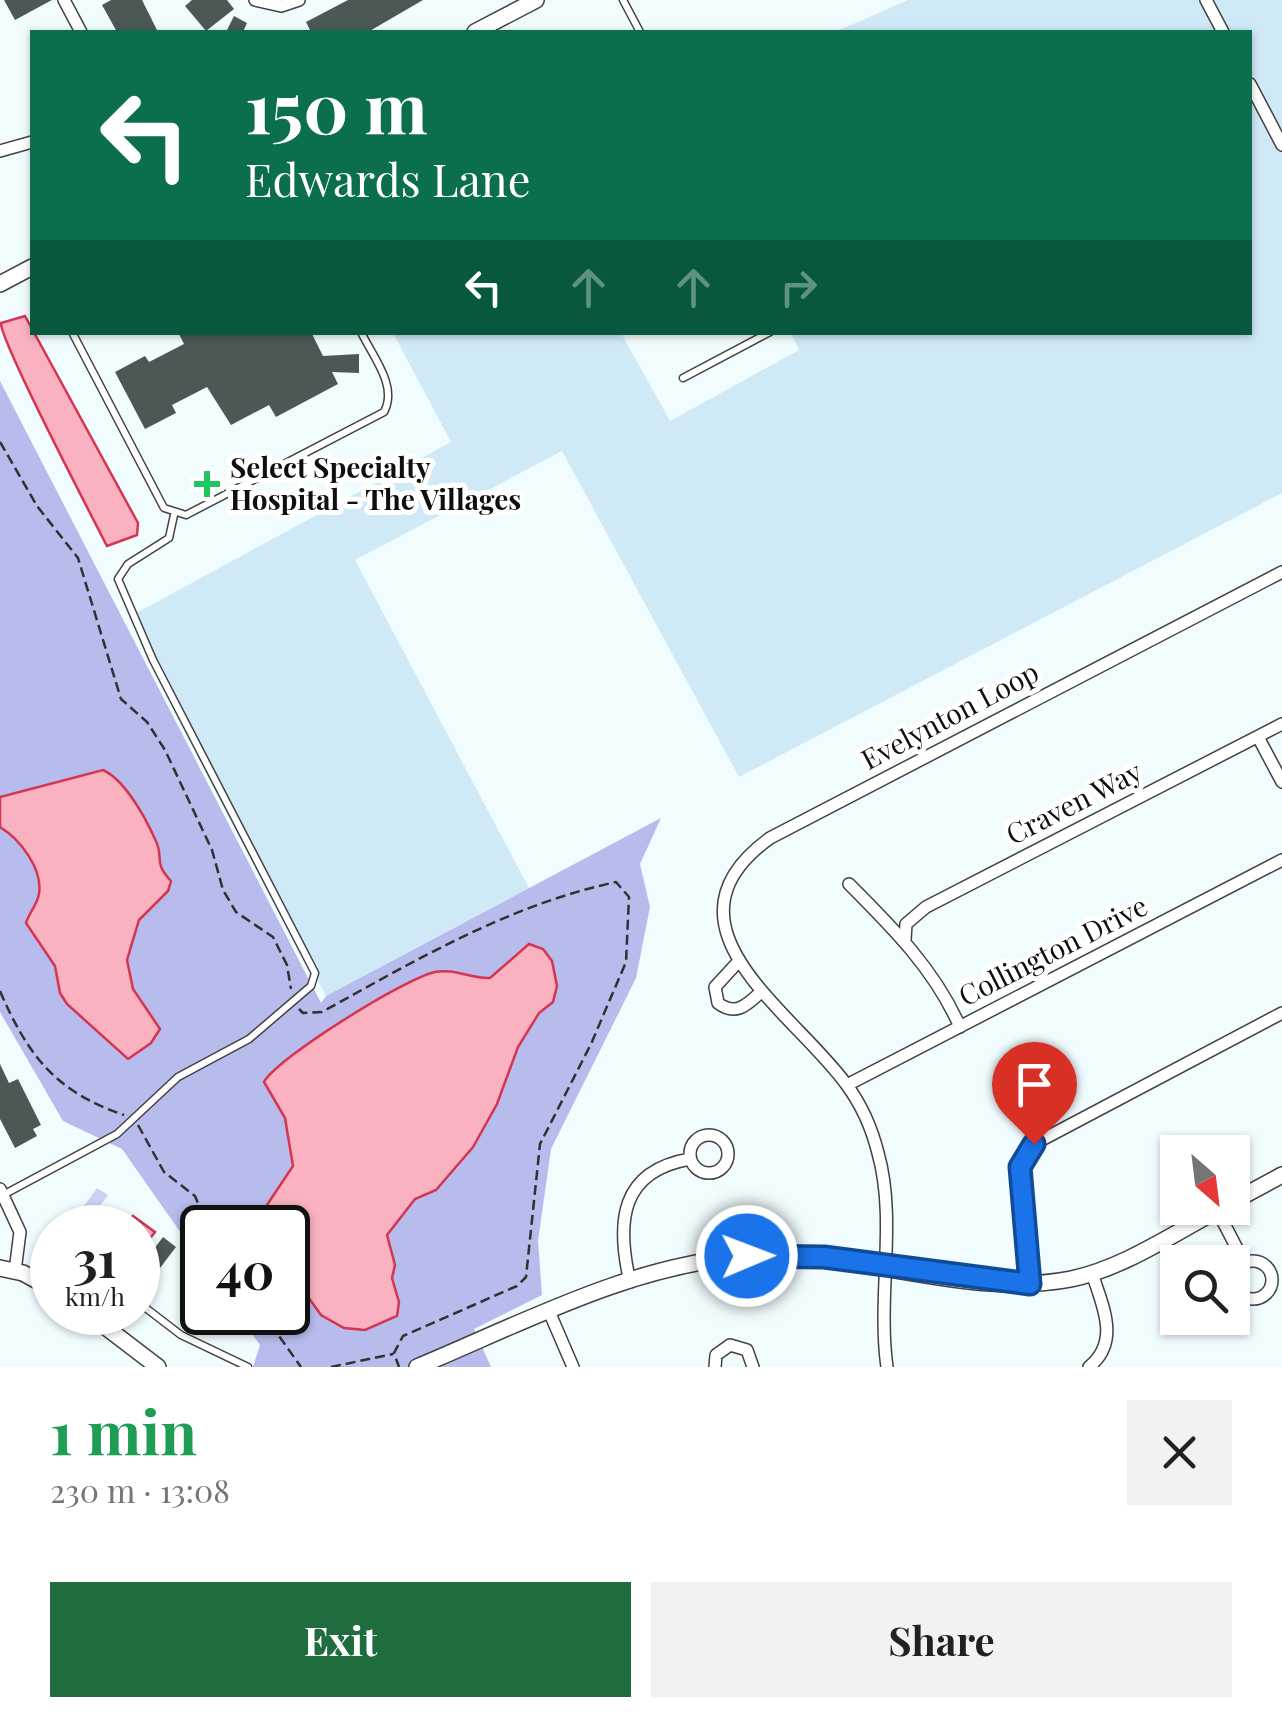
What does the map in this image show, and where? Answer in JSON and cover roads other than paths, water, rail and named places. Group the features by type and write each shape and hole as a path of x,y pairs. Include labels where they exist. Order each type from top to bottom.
{"street":[{"path":"64,0 80,30"},
{"path":"256,0 282,6 299,0"},
{"path":"501,26 536,0"},
{"path":"1206,0 1222,30"},
{"path":"1252,88 1282,146"},
{"path":"0,152 30,143"},
{"path":"0,284 30,268"},
{"name":"Evelynton Loop","path":"888,1367 881,1299 886,1207 879,1155 847,1085 738,962 722,921 725,896 736,871 770,838 1282,572"},
{"name":"Craven Way","path":"905,940 906,924 926,906 1282,724"},
{"path":"1258,737 1282,782"},
{"name":"Collington Drive","path":"847,1085 1282,860"},
{"path":"849,884 905,940 940,988 960,1028"},
{"path":"738,962 714,987 718,1003 734,1010 742,1008 762,991"},
{"path":"1030,1284 1020,1167 1034,1144 1282,1013"},
{"path":"630,1282 623,1238 629,1200 656,1167 690,1159"},
{"path":"1250,1192 1282,1175"},
{"path":"2,1192 20,1232 8,1270"},
{"path":"417,1367 548,1309 694,1263 800,1255 1030,1284 1092,1273 1187,1225"},
{"path":"1090,1367 1104,1352 1108,1328 1092,1273"},
{"path":"548,1309 573,1367"},
{"path":"116,1335 158,1367"},
{"path":"714,1367 716,1355 730,1345 747,1350 752,1367"}],"lane":[{"path":"623,0 639,30"},
{"path":"74,335 164,508 174,515 186,516 384,412 391,400 388,387 362,335"},
{"path":"682,378 764,335"},
{"path":"2,1192 117,1134 178,1077 248,1039 311,986 312,962 153,660 118,579 128,564 170,538 174,515"},
{"path":"160,1318 181,1334 248,1367"}],"place":[{"name":"Select Specialty Hospital - The Villages","path":"207,484"}]}
